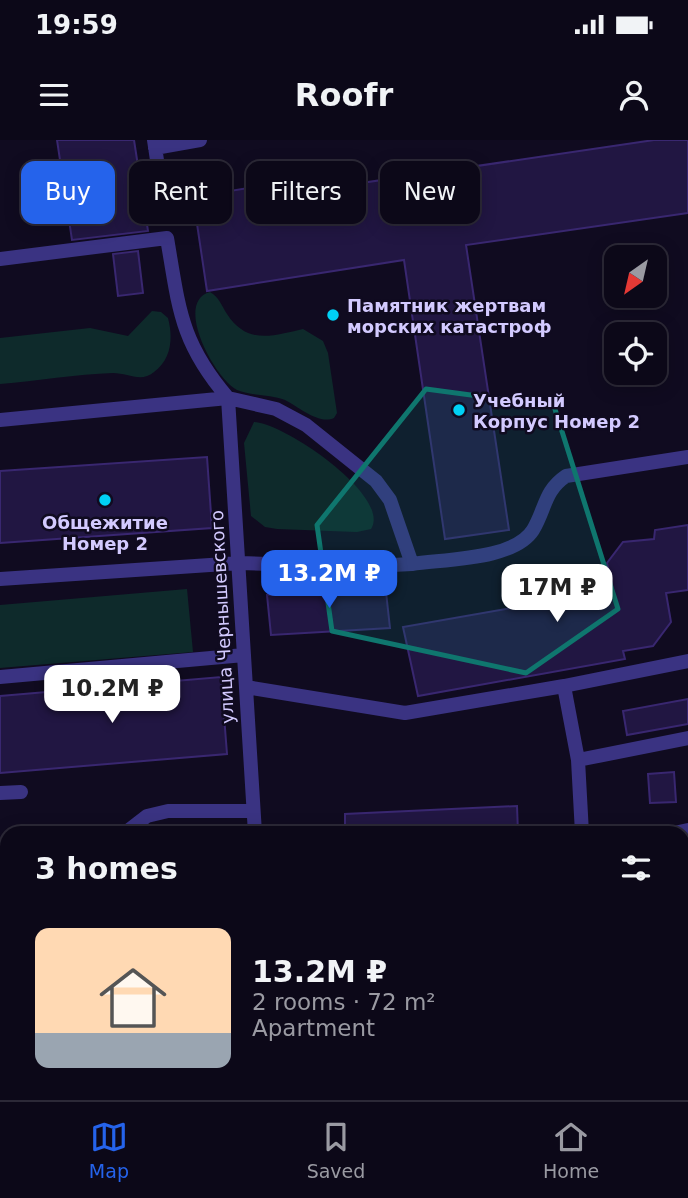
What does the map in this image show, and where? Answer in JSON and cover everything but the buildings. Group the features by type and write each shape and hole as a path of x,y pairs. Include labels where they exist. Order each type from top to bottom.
{"lane":[{"path":"155,144 200,140"},
{"path":"0,259 166,233 180,316 195,357 229,398"},
{"path":"0,420 229,398 276,409 306,425 376,481 390,500 412,564"},
{"name":"улица Чернышевского","path":"229,398 254,826"},
{"path":"0,579 240,563 354,567 412,564 511,550 531,532 551,486 566,476 688,457"},
{"path":"0,677 244,656"},
{"path":"246,687 405,713 564,686 688,661"},
{"path":"564,686 578,760 582,826"},
{"path":"578,760 688,738"},
{"path":"0,793 21,792"},
{"path":"134,826 147,816 168,811 253,811"}],"highlighted area":[{"path":"426,389 554,406 618,609 526,673 332,631 317,525"}],"green space":[{"path":"210,292 235,324 252,334 271,336 303,329 323,341 328,353 337,413 334,418 322,419 285,400 242,392 228,383 209,357 196,325 196,310 200,299"},
{"path":"152,311 161,312 168,318 171,340 164,361 149,375 139,377 119,373 99,374 0,384 0,338 90,328 128,336"},
{"path":"254,422 288,435 332,463 366,498 373,515 371,529 357,532 277,529 265,527 251,516 244,443"},
{"path":"187,589 193,652 0,668 0,605"}],"place":[{"name":"Памятник жертвам морских катастроф","path":"333,315"},
{"name":"Учебный Корпус Номер 2","path":"459,410"},
{"name":"Общежитие Номер 2","path":"105,500"}]}
